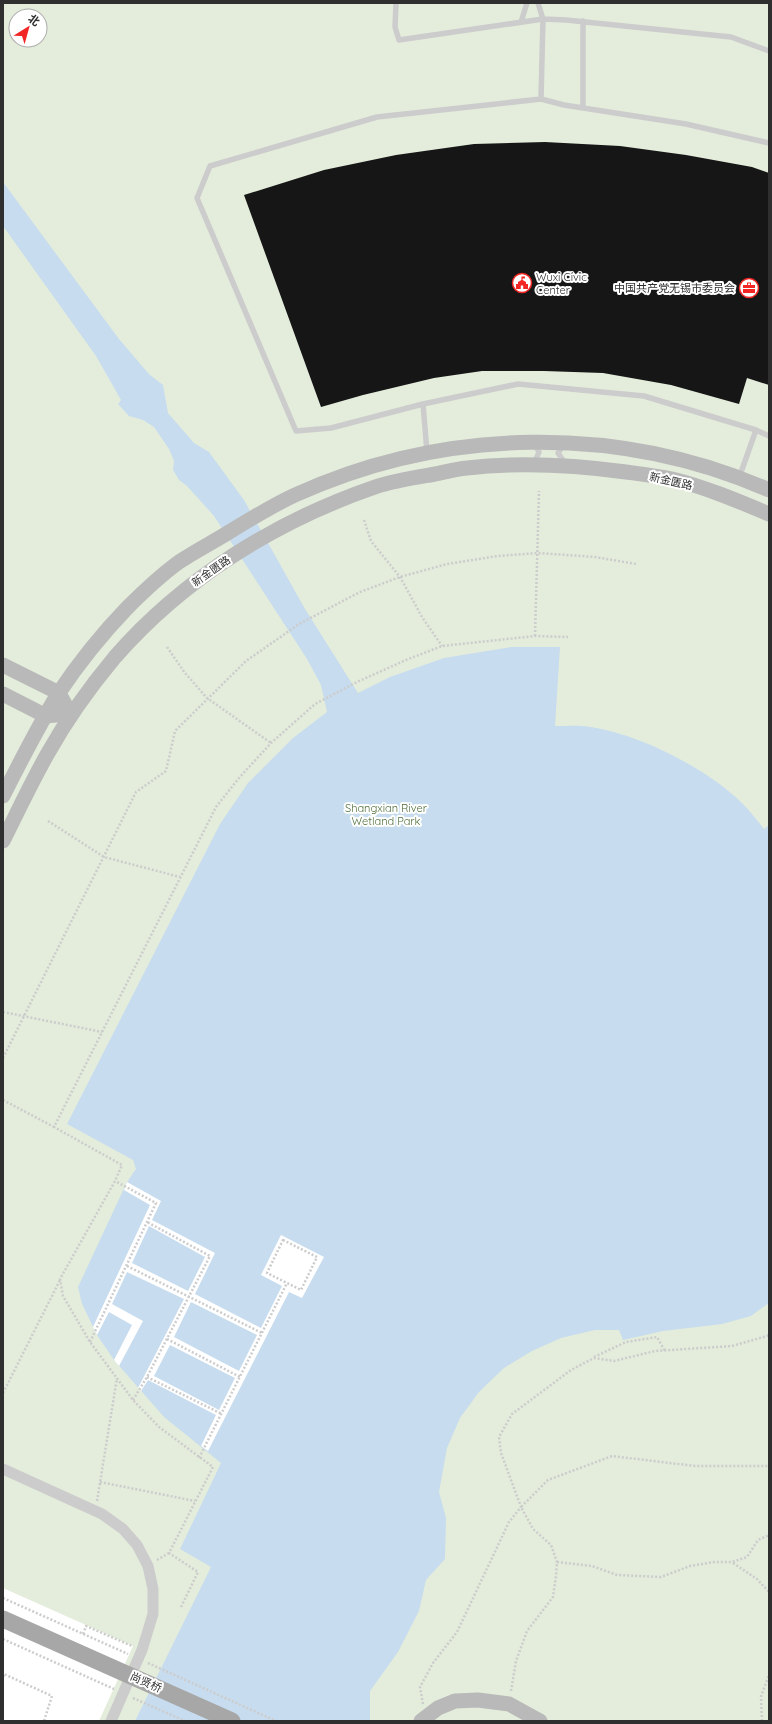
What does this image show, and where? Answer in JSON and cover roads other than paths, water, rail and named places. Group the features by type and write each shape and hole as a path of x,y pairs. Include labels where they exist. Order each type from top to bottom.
{"main road":[{"name":"尚贤桥","path":"3,1619 232,1721"}],"street":[{"name":"新金匮路","path":"3,796 59,693 101,637 128,607 179,563 256,515 294,495 378,464 427,452 453,448 530,442 569,442 636,450 678,459 769,490"},
{"name":"新金匮路","path":"3,841 48,753 71,715 108,666 153,617 210,570 268,534 308,515 376,487 465,468 533,466 569,466 673,480 735,500 769,514"},
{"path":"3,665 59,693 71,715 46,716 3,694"},
{"path":"3,1468 96,1511 123,1529 137,1545 148,1566 153,1589 153,1614 111,1721"},
{"path":"423,1720 438,1708 455,1701 478,1700 510,1704 540,1721"},
{"path":"423,1720 456,1703 478,1702 509,1707 535,1721"}],"lane":[{"path":"396,3 395,27 399,40 543,19 583,21 731,37 769,51"},
{"path":"522,22 527,3"},
{"path":"538,3 543,19 541,99"},
{"path":"583,21 583,108"},
{"path":"769,143 686,124 583,108 541,99 377,117 210,166 197,198 296,431 331,428 423,404 518,384 644,396 756,430 769,436"},
{"path":"423,404 427,452"},
{"path":"739,479 756,430"},
{"path":"530,442 536,446 539,452 538,458 533,466"},
{"path":"569,442 562,447 558,453 561,459 569,466"}],"water":[{"path":"3,182 119,339 149,374 163,385 168,413 194,443 209,452 244,500 305,609 358,693 390,677 444,658 511,647 560,647 555,726 591,727 631,737 651,745 672,755 710,777 742,803 764,829 769,825 769,1303 751,1316 722,1324 663,1331 623,1340 619,1330 595,1330 561,1338 532,1351 504,1368 479,1392 460,1418 447,1448 439,1492 446,1518 445,1559 426,1580 419,1611 398,1652 370,1691 370,1721 135,1721 211,1567 180,1549 221,1463 164,1417 114,1360 97,1335 82,1304 78,1287 127,1182 136,1169 133,1160 67,1124 220,824 248,783 293,738 327,712 321,685 307,659 214,516 187,486 179,480 173,470 174,461 169,449 154,427 143,420 129,416 118,404 121,400 96,356 3,226"}],"place":[{"name":"Wuxi Civic Center","path":"522,283"},
{"name":"中国共产党无锡市委员会","path":"749,288"}],"park label":[{"name":"Shangxian River Wetland Park","path":"386,814"}]}
